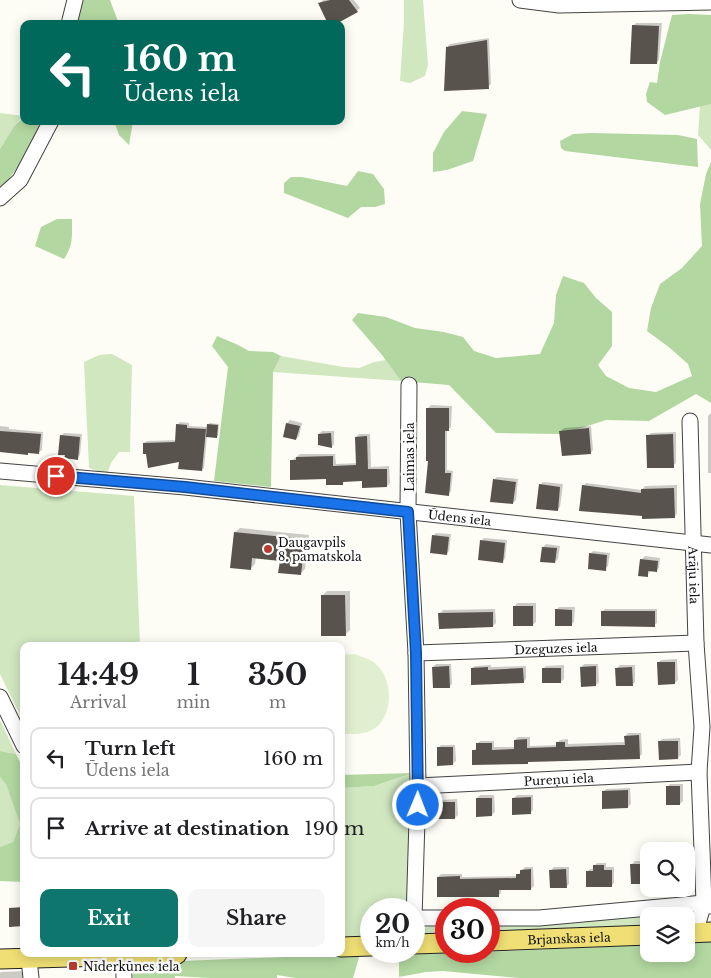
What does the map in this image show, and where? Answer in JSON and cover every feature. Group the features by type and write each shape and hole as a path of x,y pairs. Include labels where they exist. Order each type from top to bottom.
{"main road":[{"name":"Brjanskas iela","path":"500,941 640,935"},
{"path":"345,947 360,946"},
{"path":"0,959 52,957"}],"street":[{"path":"70,20 75,0"},
{"path":"520,0 558,5 711,2"},
{"path":"0,198 20,180 49,125"},
{"name":"Laimas iela","path":"409,385 408,512 416,653 418,786 415,898"},
{"name":"Arāju iela","path":"690,421 696,643 706,727 699,772 708,904 698,933"},
{"name":"Ūdens iela","path":"0,471 185,487 711,545"},
{"name":"Dzeguzes iela","path":"416,653 696,643"},
{"path":"0,697 20,738"},
{"name":"Pureņu iela","path":"418,786 699,772"},
{"path":"500,918 539,918 708,904"},
{"path":"123,957 124,978"},
{"path":"29,958 31,978"}],"green space":[{"path":"74,0 110,0 118,20 77,20"},
{"path":"404,0 423,0 428,65 425,76 410,83 400,81"},
{"path":"672,15 711,15 711,104 665,115 647,102 646,94 650,82 657,83 660,62"},
{"path":"711,104 711,150 698,135 700,106"},
{"path":"462,111 487,114 473,161 447,170 433,172 433,153 444,132"},
{"path":"0,113 20,116 20,120 14,126 0,149"},
{"path":"20,121 20,125 41,125 33,146 8,180 0,186 0,149 14,126"},
{"path":"115,125 132,125 129,145 119,135"},
{"path":"573,134 678,135 697,139 698,167 565,151 561,148 560,141"},
{"path":"711,162 711,403 696,394 649,421 606,420 563,434 496,433 449,385 401,381 352,320 358,313 386,317 415,328 463,337 474,351 496,358 540,354 554,323 556,295 563,276 584,283 596,298 612,312 612,346 598,365 606,376 629,388 656,392 692,376 688,364 647,331 651,308 660,284 682,268 702,246 700,204 706,174"},
{"path":"358,171 373,174 384,189 385,204 375,207 361,207 348,218 284,193 284,183 291,177 302,177 347,186"},
{"path":"57,219 72,219 71,241 64,259 35,246 41,227"},
{"path":"217,336 249,351 273,352 281,356 273,372 271,487 214,481 228,367 212,346"},
{"path":"112,354 132,365 130,452 119,452 111,463 107,474 89,468 84,362 99,355"},
{"path":"281,356 359,368 386,360 401,381 273,372"},
{"path":"0,485 134,496 140,642 20,642 20,715 0,674"},
{"path":"354,654 370,660 378,666 387,681 389,700 384,718 379,725 368,732 345,734 345,655"},
{"path":"0,720 16,754 0,751"},
{"path":"0,751 16,754 20,762 20,824 6,784 0,777"},
{"path":"413,773 407,898 360,898 360,939 345,938 345,788 374,786"},
{"path":"413,773 374,786 345,788 345,775"},
{"path":"0,777 6,783 20,824 13,842 0,847"},
{"path":"20,824 20,882 0,881 0,847 13,842"},
{"path":"640,915 640,929 500,935 500,926 564,924"},
{"path":"426,927 435,927 435,937 425,937"},
{"path":"711,942 711,978 519,978 443,971 399,977 399,963 425,963 425,954 435,954 435,963 500,963 500,951 640,945 640,962 695,962 695,943"},
{"path":"360,954 353,978 295,978 277,975 277,978 175,976 175,978 133,978 133,963 284,957 345,957 345,955"}],"building":[{"path":"330,0 349,0 358,12 343,20 326,20 318,3"},
{"path":"632,25 659,26 657,64 630,64"},
{"path":"487,40 489,89 444,91 446,47"},
{"path":"426,408 449,408 449,431 445,431 445,473 451,473 449,496 425,493 428,461 426,461"},
{"path":"286,423 300,426 296,440 283,437"},
{"path":"176,424 187,425 187,428 206,429 202,471 178,469 179,462 148,468 146,454 143,454 143,443 175,442"},
{"path":"207,424 218,425 217,438 206,437"},
{"path":"589,428 591,454 562,456 559,431"},
{"path":"0,431 41,434 39,454 28,453 28,455 0,452"},
{"path":"331,433 332,448 318,445 318,434"},
{"path":"673,434 674,468 647,468 646,435"},
{"path":"60,435 80,437 78,460 64,458 65,455 58,455"},
{"path":"367,436 368,469 387,469 387,487 362,488 362,481 343,482 343,485 326,485 326,479 290,480 290,460 296,460 296,457 333,456 333,466 356,465 355,437"},
{"path":"493,479 516,482 513,504 490,502"},
{"path":"539,484 560,487 558,511 536,509"},
{"path":"582,485 641,493 641,489 674,488 675,518 642,519 642,516 579,511"},
{"name":"Daugavpils 8. pamatskola","path":"234,532 305,539 301,575 278,573 280,561 252,558 251,570 230,568"},
{"path":"432,535 449,537 447,555 430,553"},
{"path":"480,540 505,543 503,563 478,560"},
{"path":"542,547 557,548 555,563 540,562"},
{"path":"589,553 607,555 606,571 588,569"},
{"path":"640,559 658,561 657,572 648,571 648,577 638,576"},
{"path":"321,595 345,595 346,636 321,636"},
{"path":"513,606 533,606 533,626 513,626"},
{"path":"555,609 572,610 572,626 555,626"},
{"path":"601,611 655,611 655,627 601,626"},
{"path":"493,612 493,627 439,629 438,613"},
{"path":"657,662 675,662 675,684 658,685"},
{"path":"449,666 450,688 433,688 432,667"},
{"path":"596,666 596,686 581,687 580,667"},
{"path":"488,667 488,670 523,668 524,683 471,685 471,668"},
{"path":"632,667 633,686 616,686 615,668"},
{"path":"542,668 561,668 561,683 542,683"},
{"path":"639,735 640,759 472,765 472,750 476,750 476,743 492,743 492,750 514,749 514,740 527,739 527,748 556,747 556,742 565,742 565,747 625,745 624,736"},
{"path":"658,741 678,741 678,759 659,760"},
{"path":"437,747 453,747 453,765 437,766"},
{"path":"666,786 680,786 680,805 666,805"},
{"path":"628,790 628,808 602,809 602,791"},
{"path":"531,797 531,814 512,815 512,798"},
{"path":"476,798 492,798 492,816 476,817"},
{"path":"437,802 455,802 455,819 437,819"},
{"path":"630,864 640,864 640,884 631,884"},
{"path":"593,865 604,865 604,870 612,870 612,887 586,887 586,871 593,871"},
{"path":"531,869 531,890 499,890 499,897 437,897 437,877 460,876 460,879 516,878 516,874 520,874 520,870"},
{"path":"566,869 567,888 550,888 549,870"},
{"path":"20,907 20,926 9,927 9,908"}],"place":[{"name":"Daugavpils 8. pamatskola","path":"268,549"},
{"name":"Nīderkūnes iela","path":"73,966"}],"route":[{"path":"56,476 185,487 408,512 416,653 418,805"}]}
